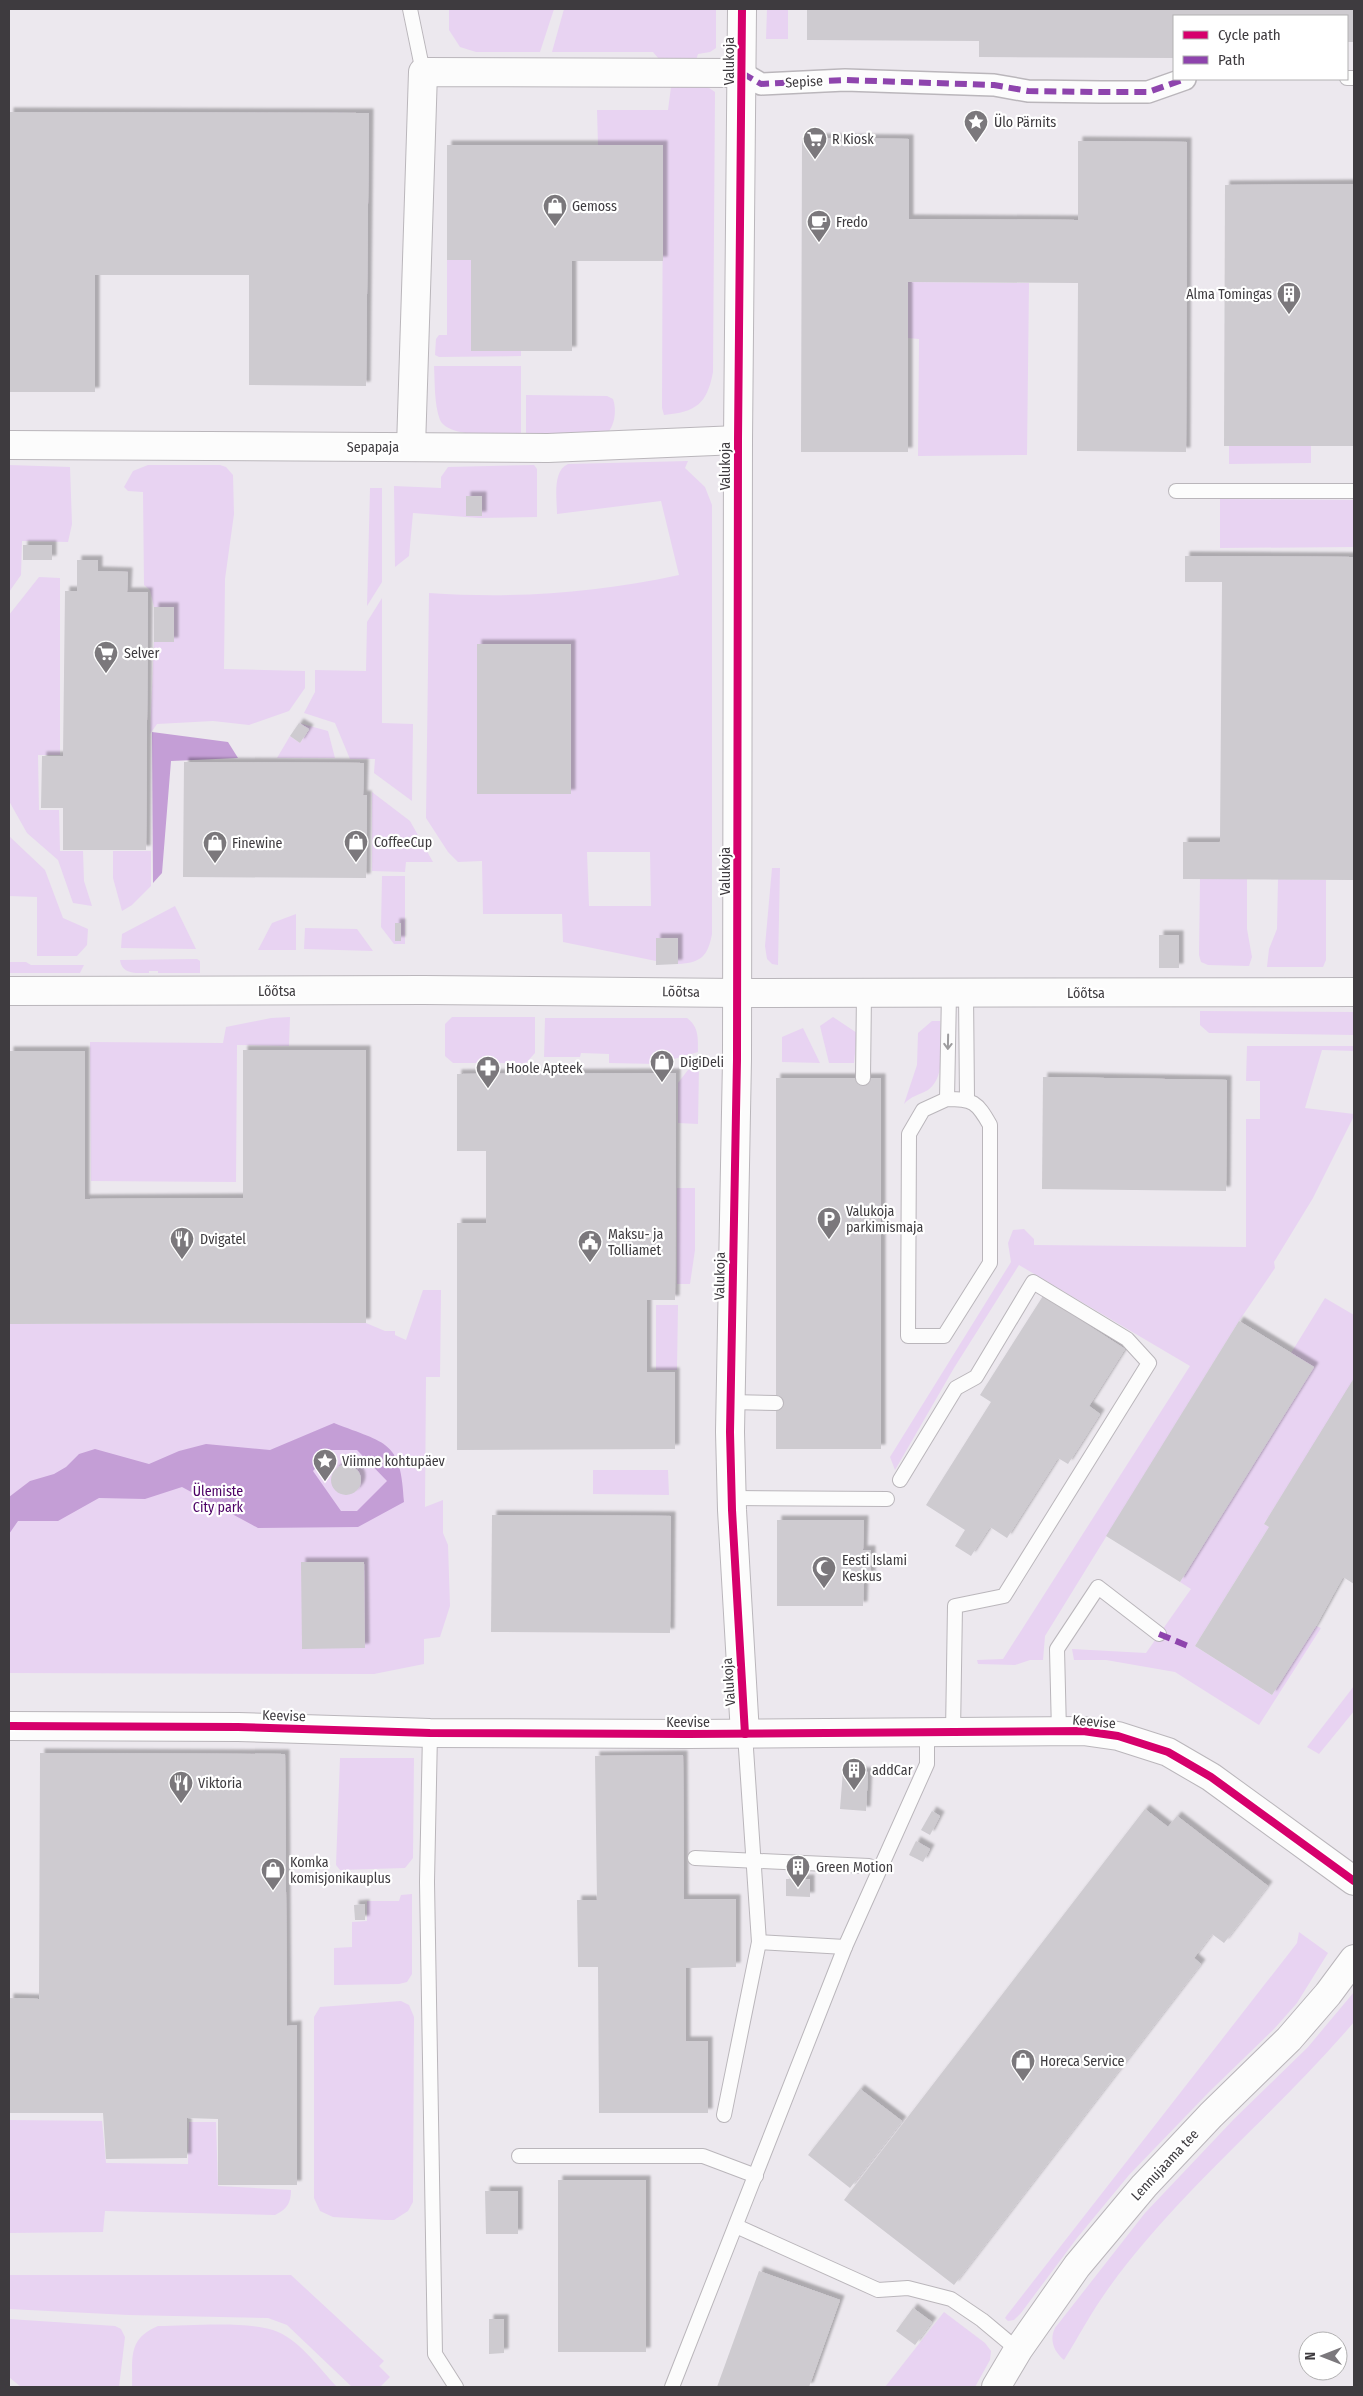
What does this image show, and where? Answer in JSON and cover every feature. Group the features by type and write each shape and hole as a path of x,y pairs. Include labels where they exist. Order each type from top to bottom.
{"street":[{"name":"Valukoja","path":"742,9 738,440 737,993 730,1402 731,1498 745,1734"},
{"name":"Sepise","path":"422,72 742,73 761,84 845,80 994,84 1028,91 1102,92 1148,92 1182,80"},
{"path":"411,447 422,72"},
{"name":"Sepapaja","path":"9,445 548,448 738,440"},
{"name":"Lõõtsa","path":"9,991 1354,992"},
{"name":"Keevise","path":"9,1726 238,1727 430,1733 745,1734 1083,1731 1118,1736 1168,1752 1211,1777 1354,1881"},
{"name":"Lennujaama tee","path":"996,2387 1018,2350 1077,2266 1144,2186 1211,2115 1289,2039 1328,1994 1354,1959"}],"lane":[{"path":"410,9 422,72"},
{"path":"1176,491 1354,491"},
{"path":"863,1078 864,993"},
{"path":"958,993 967,1099"},
{"path":"947,1099 958,993"},
{"path":"947,1099 967,1099 981,1109 990,1126 990,1263 944,1336 908,1336 909,1134 923,1110 947,1099"},
{"path":"672,2387 845,1947 940,1733 955,1606 1004,1596 1149,1363 1127,1339 1033,1282 976,1377 956,1388 900,1480"},
{"path":"730,1402 776,1403"},
{"path":"731,1498 886,1499"},
{"path":"1059,1732 1058,1649 1098,1587 1160,1634"},
{"path":"430,1733 427,1882 435,2354 456,2387"},
{"path":"724,2115 759,1942 745,1734"},
{"path":"695,1858 870,1866"},
{"path":"759,1942 845,1947"},
{"path":"519,2156 703,2156 756,2176"},
{"path":"736,2226 878,2290 908,2288 951,2299 982,2320 1018,2350"}],"green space":[{"path":"449,9 554,9 540,52 476,52 460,47 449,30"},
{"path":"564,9 716,9 716,48 710,52 698,54 696,60 659,59 653,52 552,52"},
{"path":"767,9 788,9 788,39 766,39"},
{"path":"677,85 706,86 715,92 713,372 707,392 698,404 684,412 664,415 662,408 663,146 598,145 597,110 668,110 671,87"},
{"path":"447,260 471,260 471,350 521,351 521,356 439,357 435,355 436,339 439,335 447,335"},
{"path":"908,282 1029,283 1027,455 918,456 919,339 908,338"},
{"path":"434,366 521,366 521,435 465,433 445,426 440,420 437,407"},
{"path":"526,395 607,396 613,399 614,419 610,429 603,436 526,434"},
{"path":"1229,446 1311,446 1311,463 1229,464"},
{"path":"688,461 685,468 705,487 712,505 712,934 706,953 698,960 692,962 678,964 678,938 656,938 656,961 563,942 562,914 483,914 482,861 458,862 448,852 426,818 429,593 524,595 555,593 617,586 679,575 661,501 557,514 557,479 563,468 568,464","holes":["478,644 571,644 570,794 477,794","587,852 650,852 651,906 589,906"]},
{"path":"9,465 70,467 72,524 68,542 22,541 21,575 9,592"},
{"path":"148,465 220,465 226,467 233,475 234,514 225,579 224,669 305,671 305,688 289,711 249,725 213,721 157,724 150,734 154,642 174,642 174,607 154,607 150,590 144,585 143,492 128,491 124,487 133,471"},
{"path":"534,465 537,469 537,517 479,518 413,513 409,556 395,567 394,486 441,488 441,477 448,467"},
{"path":"370,488 382,488 382,582 367,606"},
{"path":"1220,499 1354,500 1354,547 1220,548"},
{"path":"39,577 60,578 60,755 38,755 39,810 59,810 60,851 83,851 84,881 92,906 73,903 58,860 27,833 9,801 9,615"},
{"path":"382,598 382,723 413,724 412,801 374,773 375,759 350,759 335,723 304,713 315,692 315,670 366,671 367,622"},
{"path":"299,723 328,731 335,758 277,758 290,736 300,743 309,730"},
{"path":"372,792 410,821 433,862 406,862 405,872 372,871"},
{"path":"9,836 45,870 63,918 88,929 87,945 77,956 37,956 37,897 9,896"},
{"path":"113,851 151,851 151,886 132,905 122,911 113,878"},
{"path":"772,868 780,868 778,965 772,964 767,959 765,946"},
{"path":"382,876 405,876 405,944 394,944 381,927"},
{"path":"1200,879 1247,879 1247,929 1252,957 1249,966 1208,965 1201,962 1199,955"},
{"path":"1278,879 1326,880 1326,960 1323,967 1267,967 1269,949 1277,929"},
{"path":"175,906 196,949 121,948 122,934"},
{"path":"296,914 296,950 258,950 272,923"},
{"path":"305,928 357,929 373,951 304,949"},
{"path":"197,959 200,961 200,973 158,973 158,971 149,971 149,973 135,973 127,971 121,965 120,960"},
{"path":"9,962 26,962 31,965 84,965 80,973 9,973"},
{"path":"1200,1011 1354,1012 1354,1035 1209,1033 1200,1025"},
{"path":"290,1017 289,1046 237,1045 236,1182 91,1181 90,1042 223,1043 226,1027 271,1018"},
{"path":"452,1017 535,1017 535,1053 526,1063 453,1063 445,1056 445,1024"},
{"path":"833,1017 857,1033 854,1063 829,1063 820,1026"},
{"path":"545,1018 687,1018 696,1029 698,1052 657,1064 609,1063 609,1054 581,1053 580,1057 544,1057"},
{"path":"932,1021 940,1021 941,1058 938,1077 928,1090 912,1097 904,1104 917,1065 918,1033"},
{"path":"803,1028 820,1063 782,1062 782,1037"},
{"path":"1247,1046 1354,1046 1354,1051 1322,1050 1305,1108 1354,1114 1354,1116 1313,1198 1274,1262 1275,1268 1239,1321 1045,1636 1043,1660 1030,1660 1015,1665 978,1664 977,1660 1003,1659 1190,1366 1019,1265 954,1368 895,1470 890,1457 1011,1262 1008,1243 1013,1230 1024,1229 1034,1239 1034,1245 1246,1247 1246,1119 1260,1119 1260,1081 1246,1081"},
{"path":"699,1067 698,1124 678,1123 678,1083 688,1070"},
{"path":"677,1188 695,1188 695,1250 690,1284 677,1284"},
{"name":"Ülemiste City park","path":"423,1290 441,1290 440,1377 426,1377 425,1507 443,1500 443,1533 448,1545 450,1606 440,1637 424,1639 424,1664 374,1674 9,1673 9,1324 366,1323 385,1331 395,1331 395,1335 406,1340"},
{"path":"1325,1298 1354,1315 1354,1380 1264,1524 1269,1527 1195,1646 1272,1695 1316,1626 1321,1628 1259,1725 1175,1672 1106,1660 1074,1660 1072,1649 1146,1653 1191,1589 1180,1582 1314,1367 1291,1353"},
{"path":"656,1305 678,1305 677,1370 656,1370"},
{"path":"593,1470 668,1470 669,1495 593,1494"},
{"path":"1354,1686 1354,1711 1319,1754 1307,1747"},
{"path":"340,1758 414,1758 413,1858 405,1868 340,1870 336,1865"},
{"path":"412,1894 412,1974 407,1982 399,1984 334,1985 334,1948 352,1947 352,1922 367,1921 367,1901 399,1901 401,1895"},
{"path":"1299,1932 1328,1953 1297,2003 1274,2029 1209,2092 1129,2175 1077,2238 1021,2313 1014,2320 1008,2321 1005,2318 1007,2315 1297,1943"},
{"path":"1354,1992 1354,2022 1293,2089 1165,2218 1102,2297 1064,2360 1054,2346 1052,2337 1055,2328 1145,2213 1234,2119 1308,2047"},
{"path":"401,2001 409,2005 414,2017 413,2202 408,2211 394,2220 333,2217 320,2211 314,2198 314,2017 320,2007"},
{"path":"9,2120 102,2121 106,2163 188,2164 189,2122 216,2122 218,2186 291,2190 290,2199 288,2205 275,2215 105,2211 103,2232 9,2233"},
{"path":"9,2275 291,2275 384,2361 379,2366 390,2377 380,2387 352,2387 287,2325 268,2318 128,2315 9,2309"},
{"path":"944,2312 985,2343 991,2351 990,2360 975,2387 885,2387"},
{"path":"9,2319 115,2326 121,2329 125,2337 119,2387 21,2387 9,2377"},
{"path":"236,2325 266,2328 278,2332 295,2342 337,2387 132,2387 132,2358 136,2343 148,2331 158,2326"}],"shaded area":[{"path":"152,732 228,742 238,758 171,761 162,873 153,883"},
{"path":"334,1423 367,1435 388,1447 395,1455 399,1466 404,1502 358,1527 258,1528 182,1487 145,1499 99,1498 58,1521 18,1521 9,1534 9,1497 30,1481 54,1474 66,1467 79,1454 95,1449 149,1464 179,1451 206,1444 270,1450","holes":["331,1450 357,1450 387,1481 357,1511 341,1511 313,1471"]}],"building":[{"path":"807,9 1354,9 1354,42 1348,42 1348,15 1173,15 1173,58 979,57 979,41 807,40"},
{"path":"9,112 369,113 366,386 249,385 249,275 95,275 95,392 9,392"},
{"path":"802,138 909,139 909,219 1078,220 1078,141 1187,142 1186,452 1077,451 1078,283 908,282 908,452 801,452"},
{"name":"Gemoss","path":"447,145 663,145 663,261 572,261 572,351 471,351 471,260 447,260"},
{"name":"Alma Tomingas","path":"1354,184 1354,446 1224,446 1225,185"},
{"path":"466,496 482,496 482,516 466,516"},
{"path":"23,545 52,545 52,560 23,560"},
{"path":"1185,556 1354,557 1354,880 1183,879 1183,842 1220,842 1222,582 1185,582"},
{"name":"Selver","path":"77,560 98,560 98,571 128,572 127,592 148,592 146,850 63,850 63,808 41,808 42,756 63,756 65,591 77,591"},
{"path":"154,607 174,607 174,642 154,642"},
{"path":"477,644 571,644 571,794 477,794"},
{"path":"299,723 309,729 300,743 290,736"},
{"path":"184,762 364,763 363,795 367,795 366,878 183,877"},
{"path":"395,923 401,923 401,941 395,941"},
{"path":"1159,935 1179,935 1179,968 1159,968"},
{"path":"656,938 678,938 678,964 656,965"},
{"path":"243,1050 366,1050 366,1323 9,1324 9,1051 85,1051 85,1199 243,1198"},
{"path":"676,1073 675,1300 647,1300 647,1372 675,1372 675,1449 457,1450 457,1223 486,1223 486,1151 457,1151 457,1074"},
{"path":"1043,1077 1227,1080 1226,1191 1042,1189"},
{"name":"Valukoja parkimismaja","path":"776,1078 881,1078 881,1449 776,1449"},
{"path":"1043,1296 1125,1349 1089,1406 1100,1414 1068,1464 1058,1458 1007,1538 990,1527 971,1556 955,1546 965,1530 926,1505 991,1402 980,1395"},
{"path":"1239,1321 1314,1367 1180,1582 1106,1536"},
{"path":"1354,1378 1354,1584 1343,1577 1316,1626 1272,1695 1195,1646 1269,1527 1264,1524"},
{"path":"346,1465 357,1469 361,1480 357,1491 346,1495 335,1491 331,1480 335,1469"},
{"path":"492,1515 671,1516 670,1633 491,1632"},
{"path":"777,1520 864,1520 863,1550 871,1550 871,1576 864,1576 863,1606 777,1606"},
{"path":"301,1562 364,1562 365,1648 302,1649"},
{"path":"40,1753 285,1754 287,2026 297,2025 297,2185 218,2185 218,2119 187,2118 187,2158 106,2159 103,2113 9,2113 9,1998 39,1999"},
{"path":"683,1755 684,1899 736,1899 736,1967 686,1968 686,2041 708,2041 708,2113 599,2113 598,1967 578,1967 577,1900 597,1900 595,1756"},
{"name":"addCar","path":"843,1771 868,1772 866,1811 840,1809"},
{"name":"Horeca Service","path":"1145,1809 1168,1827 1177,1816 1268,1886 1224,1943 1212,1934 1194,1958 1201,1964 954,2285 844,2200"},
{"path":"932,1811 940,1816 930,1835 921,1830"},
{"path":"916,1841 930,1849 923,1862 909,1855"},
{"name":"Green Motion","path":"786,1879 810,1879 810,1897 786,1896"},
{"path":"365,1904 365,1920 355,1920 354,1905"},
{"path":"860,2089 902,2121 850,2188 808,2155"},
{"path":"558,2180 646,2180 646,2352 558,2352"},
{"path":"485,2191 518,2191 518,2234 486,2234"},
{"path":"759,2271 840,2300 809,2387 717,2387"},
{"path":"913,2308 932,2322 915,2345 896,2331"},
{"path":"489,2319 504,2319 504,2353 489,2354"}],"marked path":[{"path":"742,73 761,84 845,80 994,85 1028,91 1148,92 1182,80"},
{"path":"1159,1634 1188,1646"}],"cycle path":[{"path":"742,9 738,440 737,1059 730,1432 732,1510 745,1734"},
{"path":"9,1726 238,1727 430,1733 688,1734 1083,1731 1118,1736 1168,1752 1211,1777 1354,1881"}],"place":[{"name":"Ülo Pärnits","path":"976,143"},
{"name":"R Kiosk","path":"815,160"},
{"name":"Gemoss","path":"555,227"},
{"name":"Fredo","path":"819,243"},
{"name":"Alma Tomingas","path":"1289,315"},
{"name":"Selver","path":"106,674"},
{"name":"CoffeeCup","path":"356,863"},
{"name":"Finewine","path":"215,864"},
{"name":"DigiDeli","path":"662,1083"},
{"name":"Hoole Apteek","path":"488,1089"},
{"name":"Valukoja parkimismaja","path":"829,1240"},
{"name":"Dvigatel","path":"182,1260"},
{"name":"Maksu- ja Tolliamet","path":"590,1263"},
{"name":"Viimne kohtupäev","path":"325,1482"},
{"name":"Eesti Islami Keskus","path":"824,1589"},
{"name":"addCar","path":"854,1791"},
{"name":"Viktoria","path":"181,1804"},
{"name":"Green Motion","path":"798,1888"},
{"name":"Komka komisjonikauplus","path":"273,1891"},
{"name":"Horeca Service","path":"1023,2082"}]}
